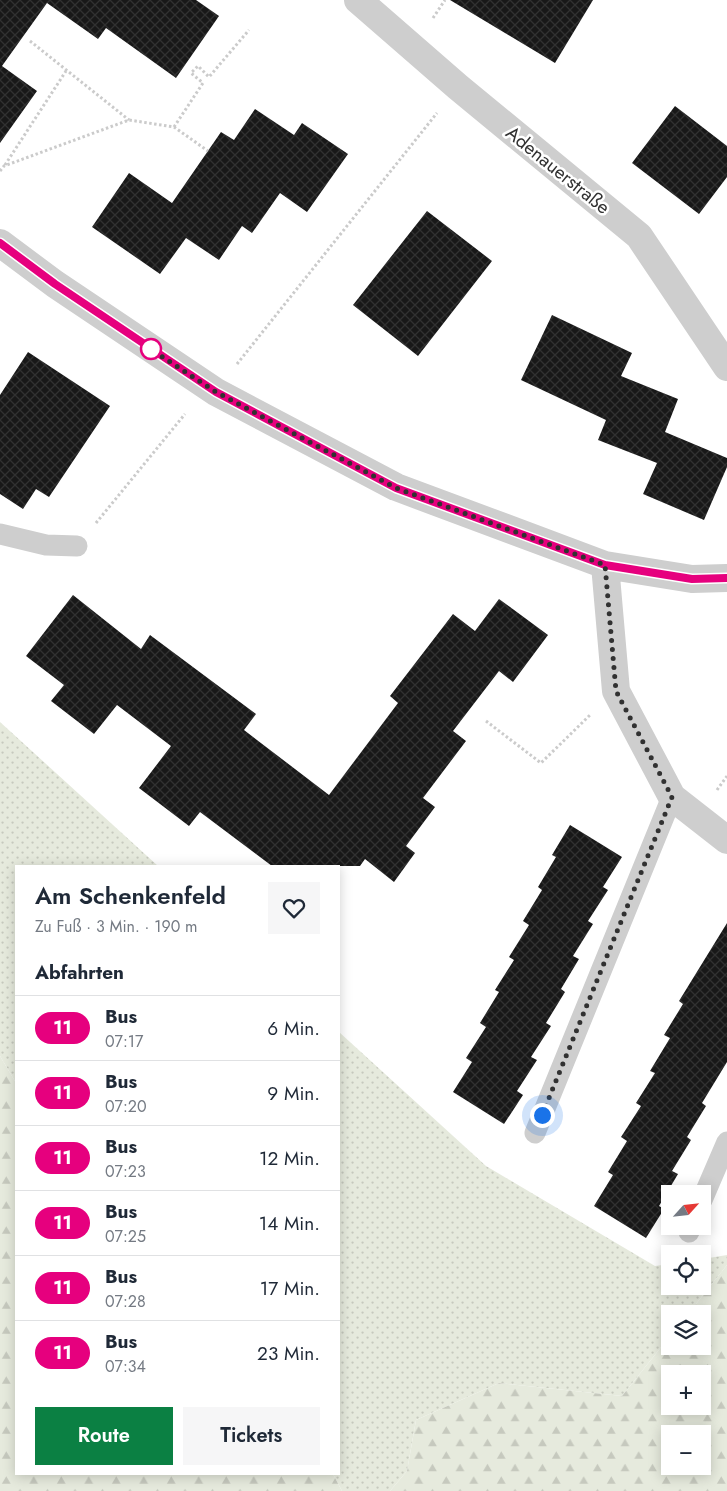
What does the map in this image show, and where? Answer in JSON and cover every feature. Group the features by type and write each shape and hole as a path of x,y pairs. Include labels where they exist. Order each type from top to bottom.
{"street":[{"name":"Adenauerstraße","path":"358,0 458,87 639,236 727,367"},
{"path":"0,244 55,284 216,392 396,488 605,565 692,579 727,578"},
{"path":"605,565 616,691 672,797 727,840"}],"lane":[{"path":"0,534 46,545 77,546"},
{"path":"535,1133 672,797"},
{"path":"708,1185 727,1142"}],"path":[{"path":"430,22 445,0"},
{"path":"174,127 203,83 191,73 198,66 209,77 249,30"},
{"path":"30,42 129,120 174,127 208,151"},
{"path":"0,171 66,71"},
{"path":"4,166 129,120"},
{"path":"248,351 432,120"},
{"path":"100,518 177,424"},
{"path":"486,721 541,762 616,691"}],"green space":[{"path":"0,722 157,865 15,865 15,1081 0,1056"},
{"path":"340,1033 486,1166 655,1266 661,1265 661,1295 703,1295 695,1305 661,1305 661,1347 622,1396 499,1383 416,1420 407,1471 390,1491 342,1491 334,1475 340,1475"},
{"path":"0,1056 15,1081 15,1475 334,1475 342,1491 0,1491"},
{"path":"727,1255 727,1265 711,1285 711,1258"},
{"path":"727,1265 727,1491 390,1491 407,1471 416,1420 499,1383 622,1396 661,1347 661,1355 711,1355 711,1305 695,1305 703,1295 711,1295 711,1285"}],"building":[{"path":"0,0 196,0 219,16 176,78 106,28 98,39 47,3 2,66 37,91 0,143"},
{"path":"450,0 593,0 555,63"},
{"path":"675,106 727,146 727,177 699,214 632,163"},
{"path":"255,109 294,135 302,123 348,154 307,212 280,193 252,233 242,226 219,260 186,238 160,274 92,227 129,173 172,203 221,132 234,140"},
{"path":"427,211 492,261 418,356 353,305"},
{"path":"552,315 632,353 621,376 678,399 665,432 727,458 727,467 704,520 643,494 657,463 598,440 606,420 521,380"},
{"path":"28,352 110,406 49,497 36,489 23,509 0,494 0,395"},
{"path":"73,595 141,649 150,635 256,714 244,730 329,795 398,703 390,696 453,614 475,631 499,599 548,635 513,682 499,671 453,731 466,741 423,798 435,807 406,846 415,853 394,882 365,859 360,866 271,865 200,812 189,826 139,788 171,746 117,705 94,734 51,701 64,685 26,656"},
{"path":"570,825 622,857 603,887 608,890 588,921 593,924 573,956 579,959 561,989 565,992 546,1023 551,1026 531,1057 537,1060 517,1091 523,1095 504,1124 453,1092 472,1062 466,1058 486,1027 480,1023 499,992 495,990 514,960 509,957 529,925 523,921 542,890 538,887 556,857 552,855"},
{"path":"727,923 727,1062 702,1103 706,1106 687,1137 691,1140 672,1171 678,1174 671,1185 661,1185 661,1203 659,1206 661,1207 661,1214 646,1238 594,1206 613,1175 608,1172 627,1141 621,1137 641,1106 636,1103 655,1073 650,1071 670,1038 664,1035 683,1004 679,1001"}],"bus line":[{"name":"11","path":"0,243 55,284 216,392 396,488 605,565 692,579 727,578"}],"route":[{"path":"151,349 149,348 216,392 396,488 605,565 616,691 672,797 542,1115"}]}
